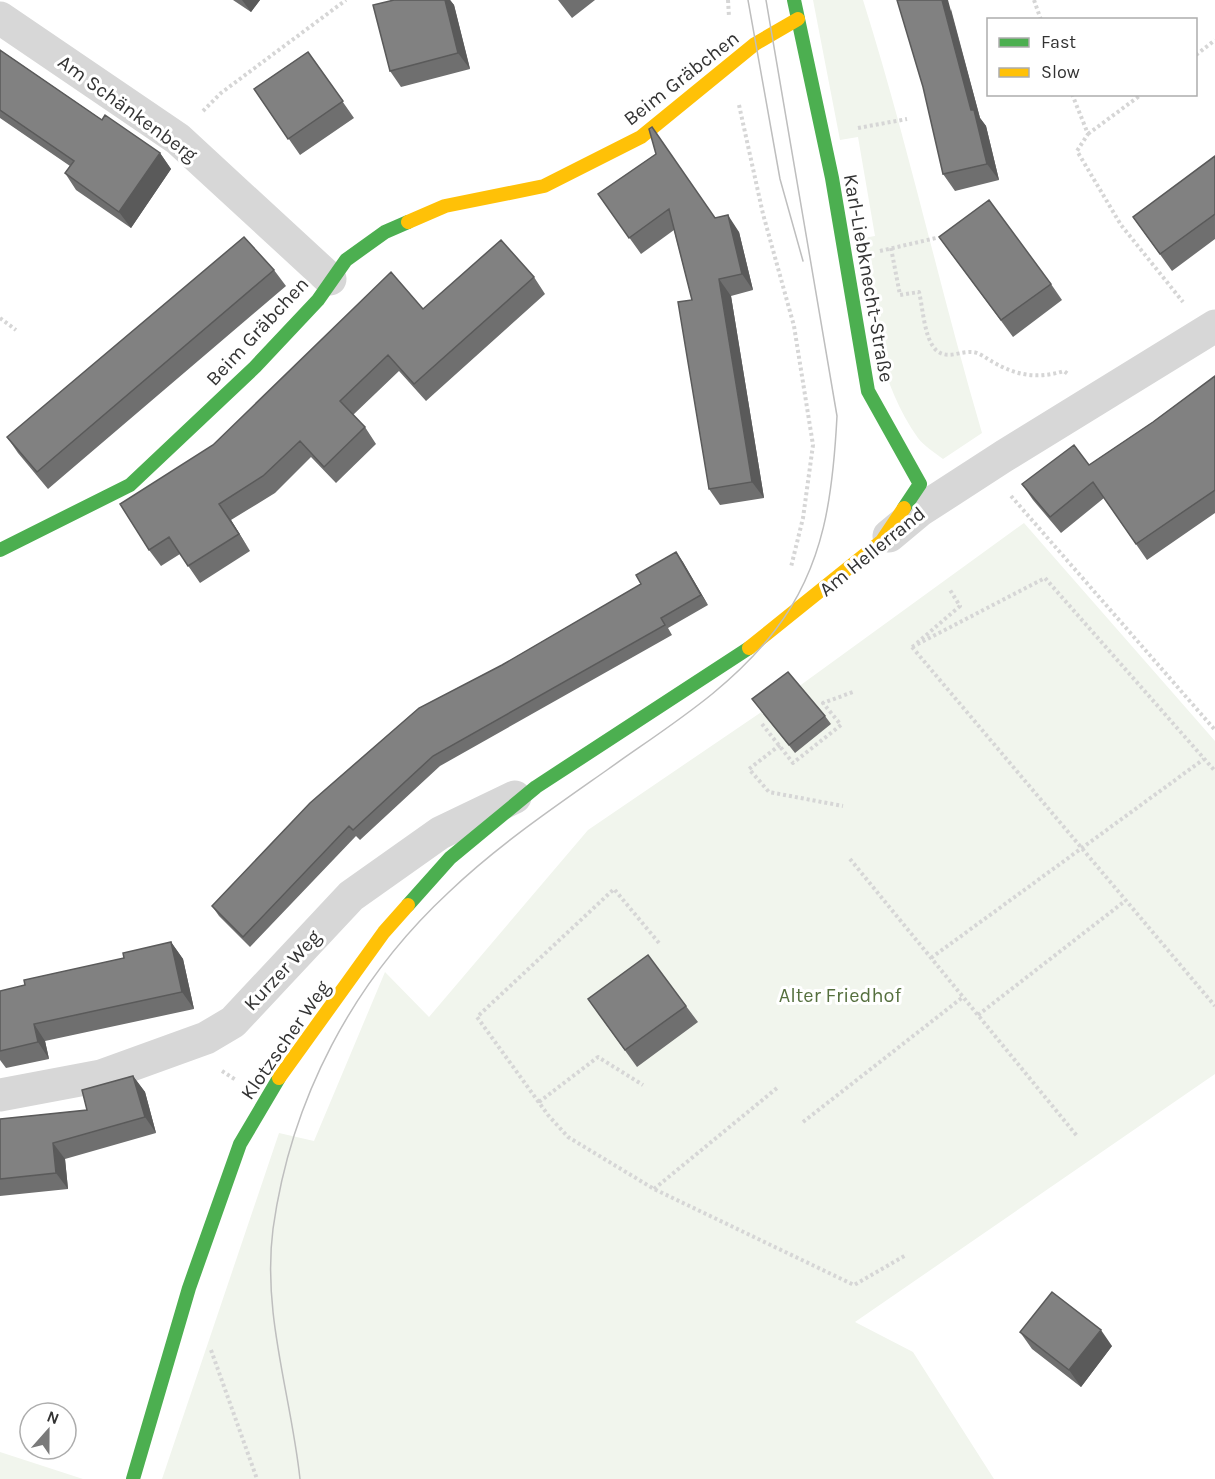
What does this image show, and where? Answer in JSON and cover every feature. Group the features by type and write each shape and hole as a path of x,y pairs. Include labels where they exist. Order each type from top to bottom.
{"street":[{"name":"Karl-Liebknecht-Straße","path":"794,0 831,178 868,391 920,484 882,541"},
{"name":"Am Schänkenberg","path":"0,18 178,139 330,279"},
{"name":"Beim Gräbchen","path":"0,550 130,485 255,367 318,300 330,279 346,260 385,232 445,206 544,186 641,136 755,44 798,19"},
{"name":"Am Hellerrand","path":"536,787 770,634 919,512 1211,328"},
{"name":"Kurzer Weg","path":"0,1095 101,1076 206,1038 233,1022 351,896 440,833 536,787"},
{"name":"Klotzscher Weg","path":"133,1479 189,1288 240,1144 255,1117 282,1072 384,933 450,858 536,787"}],"path":[{"name":"Am Schänkenberg","path":"198,117 221,93 346,0"},
{"path":"728,0 734,82 763,214 794,326 813,445 803,518 789,574"},
{"path":"1034,0 1040,18"},
{"path":"1197,54 1215,40"},
{"path":"1073,96 1088,134"},
{"path":"1139,96 1088,134 1077,151 1121,225 1211,328"},
{"path":"846,130 907,119"},
{"path":"868,254 936,238"},
{"path":"891,248 900,295 919,292 931,342 937,351 949,355 974,351 997,364 1030,377 1048,376 1064,371 1102,396"},
{"path":"0,318 16,330"},
{"path":"987,468 1215,730"},
{"path":"912,647 1045,578 1215,771"},
{"path":"912,647 960,606 950,590"},
{"path":"912,647 1079,848 1215,1006"},
{"path":"762,724 794,763 841,725 823,703 853,692"},
{"path":"780,745 749,769 769,792 843,806"},
{"path":"931,958 1204,759"},
{"path":"850,859 1077,1136"},
{"path":"659,943 614,890 477,1017 539,1102 568,1137 654,1189 854,1285 906,1255"},
{"path":"978,1015 1125,901"},
{"path":"803,1122 963,997"},
{"path":"539,1102 598,1057 643,1085"},
{"path":"654,1189 777,1088"},
{"path":"209,1344 257,1479"}],"green space":[{"path":"813,0 863,0 895,108 982,433 943,459 918,438 904,416 884,368 871,317 857,239 875,236 858,137 840,140"},
{"name":"Alter Friedhof","path":"1024,523 1215,741 1215,1074 855,1322 913,1352 994,1479 162,1479 279,1133 314,1141 385,972 429,1017 588,830 798,687"},
{"path":"0,1452 18,1458 18,1461 28,1461 83,1479 0,1479"}],"building":[{"path":"394,0 445,0 458,53 390,71 373,5"},
{"path":"897,0 942,0 987,164 943,174 923,87"},
{"path":"0,50 102,120 105,115 160,153 119,212 65,173 74,161 0,110"},
{"path":"308,52 343,101 288,139 254,89"},
{"path":"652,127 715,218 728,215 742,274 719,279 752,482 709,489 678,302 692,300 669,209 629,238 598,194 656,154 649,129"},
{"path":"1215,156 1215,214 1160,254 1133,217"},
{"path":"989,200 1051,284 1001,320 939,237"},
{"path":"244,237 274,270 37,472 7,437"},
{"path":"501,240 534,277 414,384 388,355 340,401 365,427 324,467 300,441 263,476 219,504 239,534 188,566 169,537 149,550 120,504 213,445 391,272 423,309"},
{"path":"1215,376 1215,490 1136,544 1093,482 1050,517 1022,484 1074,445 1089,465 1153,422"},
{"path":"676,552 701,595 661,618 665,625 433,756 353,830 349,826 243,937 212,906 310,803 419,708 502,665 641,584 636,575"},
{"path":"788,672 825,716 789,745 752,699"},
{"path":"171,942 182,992 34,1024 38,1042 0,1051 0,991 25,985 24,980 124,958 123,953"},
{"path":"648,955 686,1006 625,1050 588,999"},
{"path":"133,1076 145,1117 53,1143 56,1173 0,1179 0,1119 87,1110 82,1090"},
{"path":"1052,1292 1101,1330 1069,1370 1020,1332"}],"tram line":[{"path":"748,0 780,179 803,261"},
{"path":"300,1479 274,1323 271,1292 273,1229 282,1181 295,1134 311,1089 332,1045 356,1003 384,964 415,927 467,875 506,843 697,706 719,689 758,651 793,605 816,554 829,500 837,416 766,0"}],"traffic: fast":[{"path":"794,0 832,178 868,391 920,484 904,508"},
{"path":"0,550 130,485 255,367 318,300 346,260 385,232 408,222"},
{"path":"408,905 450,858 536,787 749,648"},
{"path":"133,1479 189,1288 240,1144 279,1078"}],"traffic: slow":[{"path":"408,222 445,206 544,186 641,137 755,44 798,19"},
{"path":"749,648 882,541 904,508"},
{"path":"279,1078 384,932 408,905"}]}
